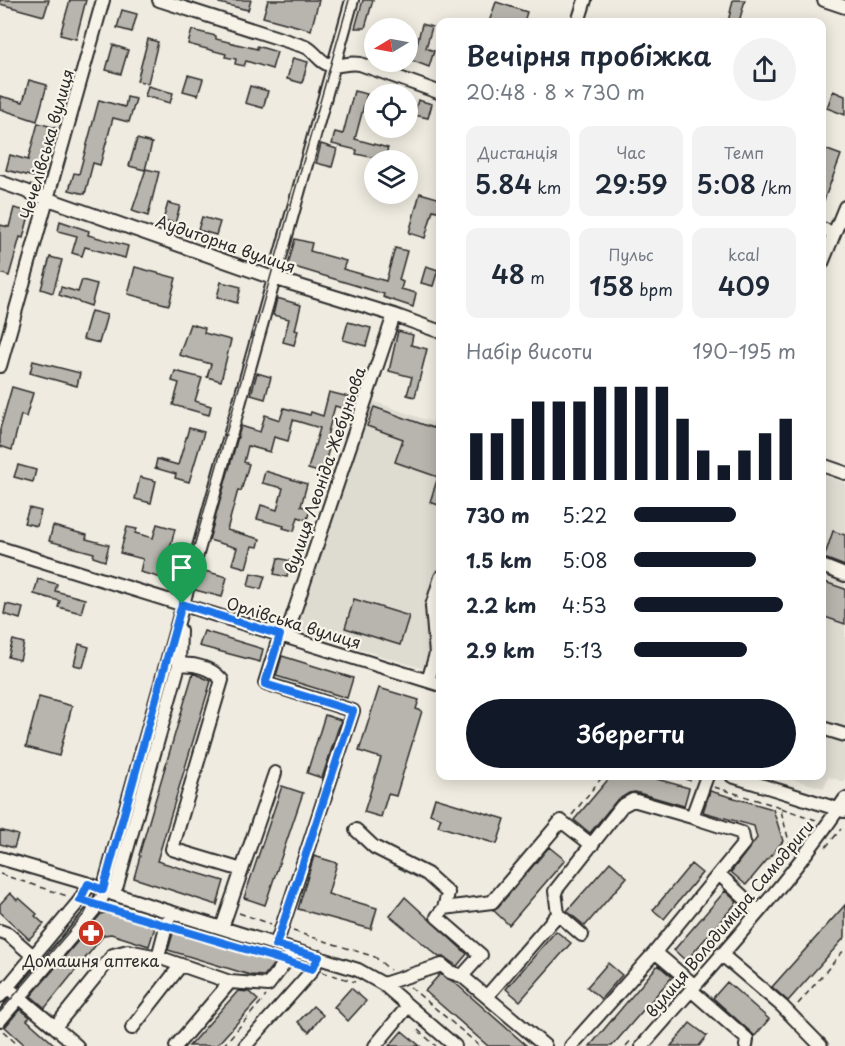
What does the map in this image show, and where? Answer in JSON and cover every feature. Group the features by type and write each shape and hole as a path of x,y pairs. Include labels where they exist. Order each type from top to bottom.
{"street":[{"name":"Чечелівська вулиця","path":"0,366 103,0"},
{"path":"159,0 306,47 313,50 326,64 351,62 360,64 436,91"},
{"path":"0,1020 99,904 107,891 182,604 276,278 352,0"},
{"path":"579,18 585,0"},
{"path":"824,0 845,7"},
{"name":"Аудиторна вулиця","path":"0,183 436,330"},
{"path":"828,231 845,207"},
{"name":"вулиця Леоніда Жебуньова","path":"276,945 353,711 265,684 394,315"},
{"path":"826,467 845,474"},
{"name":"Орлівська вулиця","path":"0,548 436,683"},
{"path":"826,568 845,575"},
{"path":"436,593 432,606 436,623"},
{"path":"107,891 117,885 178,665 182,604"},
{"path":"428,681 436,659"},
{"path":"178,665 189,664 216,672 222,680 172,849 242,870"},
{"path":"826,729 845,735"},
{"path":"222,928 275,773"},
{"path":"692,817 706,780"},
{"path":"746,780 843,807"},
{"path":"571,1046 655,952 744,843 742,833 633,800 622,806 555,891 558,914 582,935"},
{"name":"вулиця Володимира Самодриги","path":"642,1046 758,911 843,807"},
{"path":"444,909 492,902 561,821 592,845"},
{"path":"356,830 374,846 426,874 448,893 444,909 437,917 481,955 462,976"},
{"path":"0,858 276,945 290,956 319,957 358,970 383,984 453,1045"},
{"path":"719,874 758,911"},
{"path":"77,1046 19,997 4,992 33,954 80,900 88,884"},
{"path":"158,957 170,912"},
{"path":"488,996 558,914"},
{"path":"3,936 33,954"},
{"path":"55,1027 113,955 128,951 158,957 231,982 268,985 290,956"},
{"path":"655,952 747,1039 746,1046"},
{"path":"721,954 789,1014 821,1046"},
{"path":"245,1046 312,969 319,957"},
{"path":"132,1028 181,965"},
{"path":"383,984 442,965 450,972 462,976 488,996 545,1046"},
{"path":"177,1046 231,982"},
{"path":"375,1046 408,1006"}],"path":[{"path":"564,824 600,780"},
{"path":"780,807 845,831"},
{"path":"0,874 80,900"},
{"path":"99,904 167,925 290,956"},
{"path":"789,1014 845,949"},
{"path":"312,969 356,982"},
{"path":"223,1046 266,997"},
{"path":"0,1029 19,1046"},
{"path":"418,1030 436,1046"}],"shaded area":[{"path":"370,400 432,422 436,412 436,672 294,629"},
{"path":"826,476 845,483 845,782 828,777 824,788 795,780 826,780"}],"building":[{"path":"0,0 49,0 44,16 0,4"},
{"path":"70,0 86,0 76,39 60,35"},
{"path":"220,0 251,0 248,10 219,3"},
{"path":"268,0 319,0 311,30 263,17"},
{"path":"363,0 373,0 368,18 364,18 364,28 355,28"},
{"path":"733,0 745,0 740,18 729,18"},
{"path":"496,2 527,12 525,18 490,18"},
{"path":"122,10 137,14 132,32 117,28"},
{"path":"422,24 432,27 426,48 434,51 429,67 418,63 418,40"},
{"path":"192,30 216,36 216,39 277,52 272,69 246,61 244,66 235,64 236,59 225,57 226,54 188,44"},
{"path":"148,39 158,42 148,83 137,81"},
{"path":"113,45 128,50 121,74 106,70"},
{"path":"293,58 308,62 302,83 287,79"},
{"path":"188,75 203,79 198,95 183,91"},
{"path":"29,80 47,85 37,121 0,109 0,96 23,102"},
{"path":"148,86 173,93 170,103 145,96"},
{"path":"250,86 268,91 263,108 245,103"},
{"path":"354,91 364,93 364,105 355,139 388,148 387,150 364,150 364,156 356,154 357,150 332,144 335,132 343,134"},
{"path":"833,91 845,96 845,115 827,108"},
{"path":"127,97 136,99 129,122 113,118 100,165 93,163 85,194 69,190 74,173 79,174 99,100 125,107"},
{"path":"418,100 432,104 428,118 418,116"},
{"path":"38,123 56,128 42,179 6,170 10,155 28,160"},
{"path":"137,139 152,143 145,170 129,166"},
{"path":"321,144 337,149 332,167 316,163"},
{"path":"826,149 841,155 826,195"},
{"path":"146,169 159,172 148,216 132,211"},
{"path":"420,193 436,198 436,211 433,210 425,238 409,233"},
{"path":"168,203 180,206 175,223 163,220"},
{"path":"14,208 30,212 9,276 0,273 0,225 9,227"},
{"path":"202,217 220,222 216,235 198,230"},
{"path":"60,221 89,231 88,235 128,246 125,258 85,247 82,256 72,253 77,236 58,231"},
{"path":"295,239 312,243 310,251 346,261 343,269 386,281 395,248 407,251 399,280 403,282 401,289 416,293 413,307 383,297 384,294 288,265"},
{"path":"50,257 62,260 53,293 41,289"},
{"path":"426,266 436,269 433,286 421,283"},
{"path":"135,267 176,278 169,305 128,294"},
{"path":"82,280 97,284 91,306 59,295 61,287 78,292"},
{"path":"221,282 241,287 237,303 217,297"},
{"path":"277,298 301,305 294,345 283,342 289,319 273,315"},
{"path":"91,311 107,315 99,343 83,339"},
{"path":"348,322 371,328 366,346 343,340"},
{"path":"190,324 205,328 204,333 231,340 221,381 207,377 211,364 179,355"},
{"path":"398,331 413,335 411,345 427,349 415,397 407,395 412,377 389,371"},
{"path":"33,361 80,373 77,386 30,373"},
{"path":"175,371 202,378 195,401 211,406 209,415 173,405 179,383 172,381"},
{"path":"257,373 271,377 265,399 251,395"},
{"path":"12,387 33,393 26,417 21,415 12,450 0,446 0,429"},
{"path":"329,392 349,397 345,409 335,406 326,440 331,442 322,473 308,469 320,428 293,420 288,441 274,437 270,452 248,446 244,462 249,464 241,491 238,490 227,530 260,539 258,547 252,546 246,568 232,564 237,548 209,540 241,426 260,432 265,415 280,420 284,408 323,416"},
{"path":"374,407 433,428 436,420 436,476 395,462 403,439 367,426"},
{"path":"189,428 204,432 189,482 175,478 176,474 155,468 157,459 178,465"},
{"path":"18,465 36,470 33,482 14,477"},
{"path":"265,471 307,484 301,506 310,509 307,520 298,517 294,531 257,519 261,505 277,510 283,488 262,483"},
{"path":"140,477 156,481 151,503 135,499"},
{"path":"436,483 436,504 430,502"},
{"path":"29,508 41,511 37,526 24,523"},
{"path":"157,524 175,529 162,578 140,572 143,559 120,553 127,527 137,529 135,533 153,538"},
{"path":"53,526 87,535 86,539 109,545 105,561 93,557 94,553 49,541"},
{"path":"833,531 845,535 845,566 826,559"},
{"path":"278,558 291,561 287,577 274,574"},
{"path":"201,570 227,577 222,597 195,590"},
{"path":"251,573 265,576 261,589 248,586"},
{"path":"38,579 57,584 55,591 85,599 81,613 58,607 60,601 34,594"},
{"path":"826,582 845,589 845,624 826,617"},
{"path":"354,599 409,616 400,645 345,628"},
{"path":"6,604 23,608 20,619 4,614"},
{"path":"204,631 263,649 260,662 199,646"},
{"path":"13,640 24,643 20,660 8,657"},
{"path":"79,644 89,647 83,667 74,665"},
{"path":"282,656 353,678 347,698 276,676"},
{"path":"193,673 211,681 157,861 224,881 217,905 134,878"},
{"path":"379,688 419,700 416,709 422,711 396,796 388,794 381,817 364,812 381,758 359,751"},
{"path":"39,697 72,706 59,756 26,747"},
{"path":"325,715 341,720 322,778 307,773"},
{"path":"608,780 660,780 689,788 684,806 635,792 629,793 616,801 590,833 574,820"},
{"path":"282,786 303,793 265,905 244,898"},
{"path":"710,791 773,809 783,841 746,885 731,872 757,838 754,826 703,812"},
{"path":"435,798 505,819 497,844 438,826 441,818 430,814"},
{"path":"0,830 18,835 14,848 0,844"},
{"path":"549,847 565,860 509,925 493,910"},
{"path":"314,856 337,863 328,894 377,908 371,929 298,909"},
{"path":"610,862 627,877 585,926 567,911"},
{"path":"691,864 702,873 664,919 653,910"},
{"path":"725,891 737,902 686,961 674,950"},
{"path":"10,893 37,914 35,916 44,924 29,939 0,912 0,904"},
{"path":"405,897 467,954 457,966 444,957 439,957 390,916"},
{"path":"845,905 845,937 788,1001 772,987"},
{"path":"109,912 155,927 149,946 111,934 104,935 45,1008 31,996 101,914"},
{"path":"174,930 274,961 273,965 264,976 250,975 168,950"},
{"path":"556,931 571,943 520,1001 506,989"},
{"path":"608,963 622,975 601,999 587,987"},
{"path":"658,965 672,977 612,1046 590,1046"},
{"path":"440,974 454,982 527,1046 488,1046 425,991"},
{"path":"727,982 769,1019 755,1036 713,998"},
{"path":"351,988 366,1001 348,1021 334,1007"},
{"path":"238,991 249,992 258,1000 216,1046 189,1046"},
{"path":"313,1006 323,1015 309,1032 298,1022"},
{"path":"20,1009 30,1017 27,1020 56,1046 26,1046 5,1027"},
{"path":"690,1023 707,1036 699,1046 671,1046"},
{"path":"402,1031 420,1046 389,1046"}],"tram line":[{"path":"0,1012 85,913 101,882 349,0"}],"place":[{"name":"Домашня аптека","path":"91,933"}],"route":[{"path":"182,604 280,635 265,684 353,711 276,945 319,957 312,969 111,907 80,900 88,884 103,890 182,604"}]}
